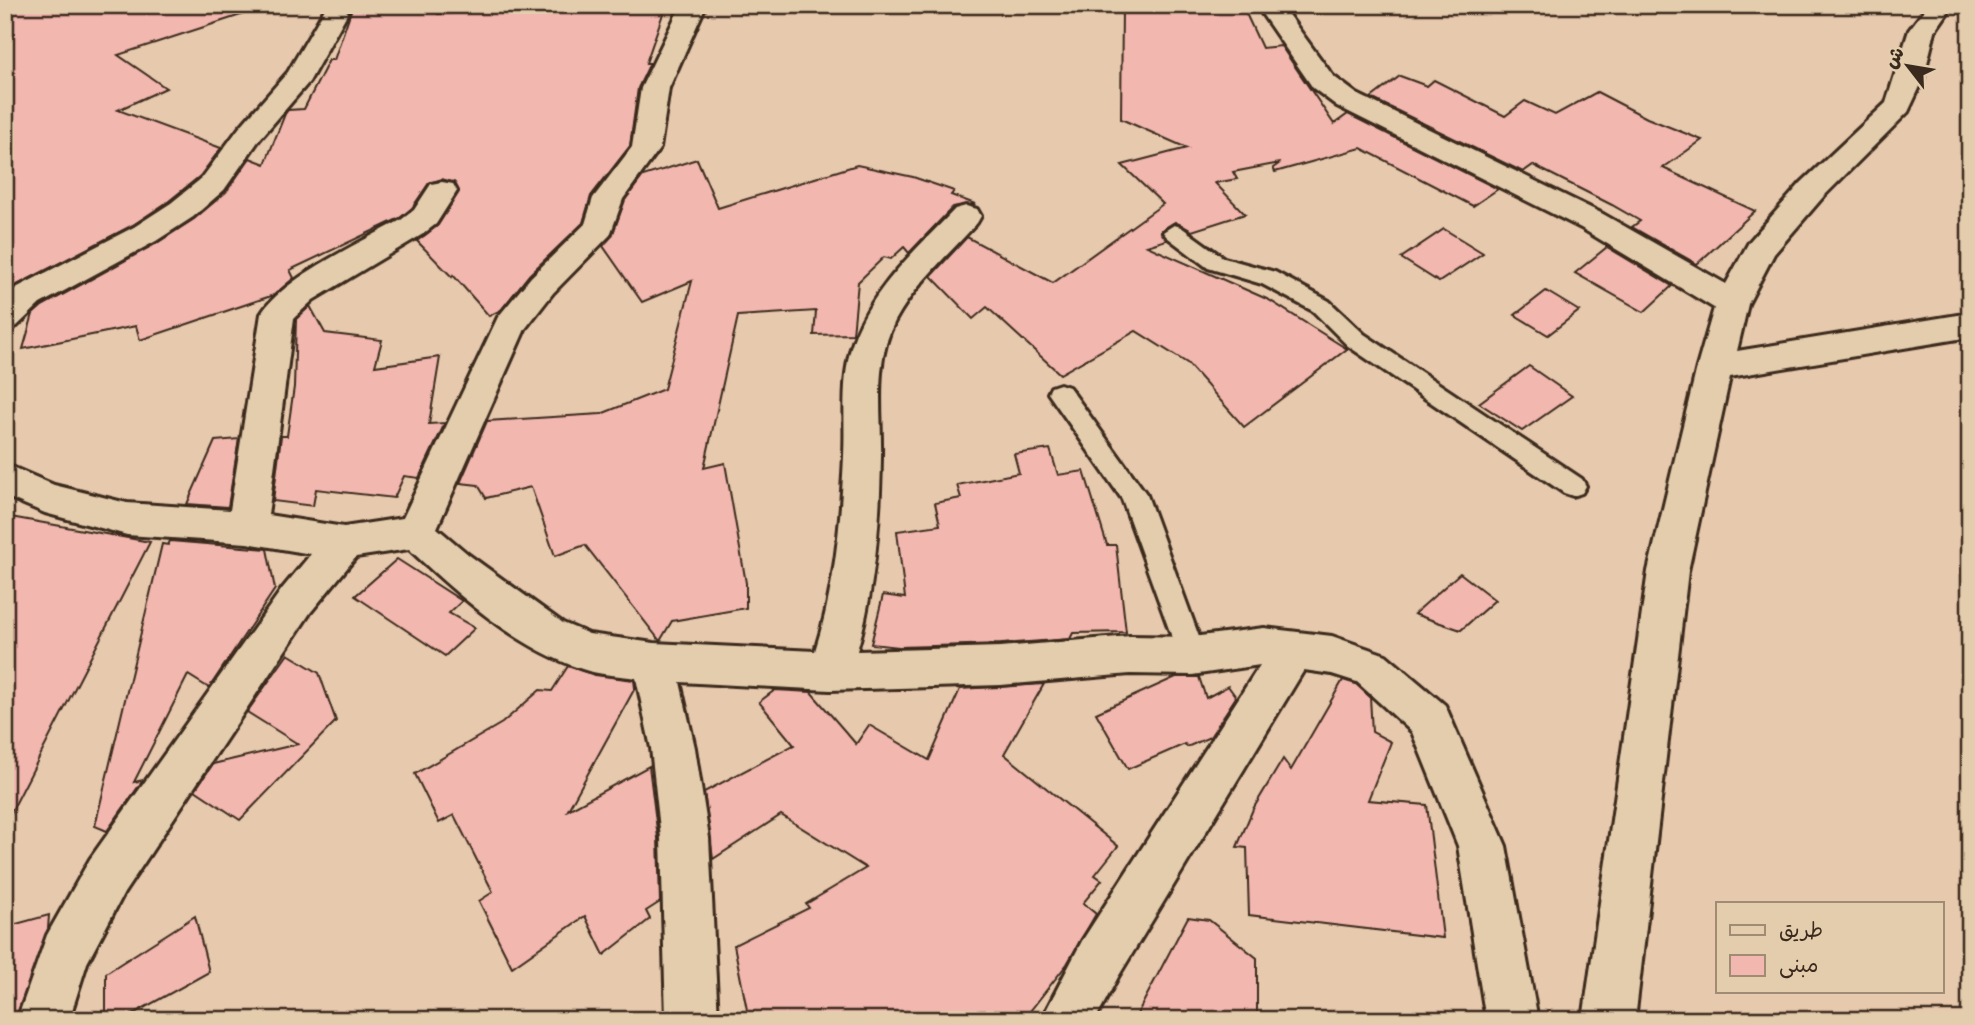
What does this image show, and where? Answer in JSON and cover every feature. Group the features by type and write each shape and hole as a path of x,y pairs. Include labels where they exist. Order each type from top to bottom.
{"street":[{"path":"416,532 510,325 542,285 599,228 608,198 646,148 655,88 694,5"},
{"path":"1268,5 1323,82 1347,100 1620,235 1687,272 1732,304"},
{"path":"1609,1020 1668,571 1714,367 1732,304 1760,250 1812,190 1898,106 1909,80 1922,30 1941,5"},
{"path":"5,318 28,296 145,234 182,210 213,184 249,134 299,76 335,12"},
{"path":"247,527 278,314 301,292 425,217 442,191"},
{"path":"830,671 844,628 856,540 863,455 862,372 871,336 890,303 966,216"},
{"path":"1714,367 1970,325"},
{"path":"5,480 44,498 127,519 247,527 344,543 416,532"},
{"path":"416,532 455,567 548,636 586,652 654,662 830,671 1001,666 1130,655 1192,656 1264,646 1332,655 1371,668 1429,719 1482,846 1512,1020"},
{"path":"43,1020 65,953 107,876 296,601 344,543"},
{"path":"1067,1020 1100,959 1294,649"},
{"path":"654,662 673,748 685,838 692,1020"}],"lane":[{"path":"1174,232 1216,263 1247,274 1267,277 1321,306 1356,340 1573,486"},
{"path":"1060,393 1134,495 1192,656"}],"building":[{"path":"5,5 246,5 247,13 118,55 166,88 118,110 221,148 200,176 169,201 133,225 15,286 5,295"},
{"path":"353,5 439,5 438,14 578,5 666,5 646,63 650,63 638,88 630,146 591,196 583,223 529,275 501,310 489,316 453,275 452,277 417,241 438,225 459,192 455,183 442,179 429,183 412,208 400,218 290,270 294,278 274,295 140,340 136,326 23,349 33,314 42,306 157,243 194,219 226,192 250,158 265,164 285,114 288,110 304,109 329,60 334,60"},
{"path":"1242,5 1262,48 1281,46 1334,124 1348,114 1498,189 1473,206 1361,148 1275,172 1273,168 1280,163 1233,172 1237,179 1215,183 1245,214 1192,231 1175,222 1162,230 1166,240 1147,246 1269,300 1347,349 1244,427 1187,363 1136,331 1060,374 987,307 973,319 931,276 967,237 1053,283 1163,204 1122,165 1187,148 1121,119 1122,7"},
{"path":"1400,76 1427,86 1434,80 1505,116 1525,101 1555,115 1597,92 1647,118 1702,140 1663,168 1755,211 1697,264 1632,227 1640,221 1612,205 1533,165 1523,172 1371,98"},
{"path":"697,159 718,208 857,165 913,177 954,191 951,195 975,204 953,207 909,253 904,247 891,259 884,257 858,282 853,334 814,335 816,311 738,316 704,468 725,463 746,583 746,608 672,621 660,641 585,545 555,556 531,487 486,498 478,485 460,483 487,421 601,414 664,389 692,281 642,302 603,246 612,236 625,200 643,176"},
{"path":"1444,229 1483,253 1439,282 1401,258"},
{"path":"1607,247 1672,286 1644,312 1575,273"},
{"path":"1546,291 1579,311 1548,335 1515,315"},
{"path":"310,306 325,333 382,340 375,366 440,357 429,424 445,423 419,478 404,476 394,498 316,489 313,506 273,501 281,436 287,436 294,387 296,319"},
{"path":"1529,366 1572,396 1522,431 1479,403"},
{"path":"239,439 228,507 187,504 215,441"},
{"path":"1050,449 1058,475 1084,471 1107,545 1116,545 1126,632 1073,633 1070,639 1001,644 899,647 871,644 883,595 905,598 897,531 940,525 935,503 961,498 957,485 1019,473 1014,454"},
{"path":"5,516 150,542 5,824"},
{"path":"170,541 267,549 275,589 209,688 188,675 134,782 143,780 107,831 95,826 162,544 168,545"},
{"path":"397,559 462,601 449,613 475,628 445,656 355,596"},
{"path":"1460,573 1495,600 1461,630 1414,614"},
{"path":"288,654 319,673 336,721 240,820 195,790 213,764 298,744 247,712"},
{"path":"568,666 595,675 634,680 635,688 568,810 649,766 658,838 660,902 646,911 650,919 604,955 585,916 512,967 479,901 493,892 454,815 439,823 415,774 502,723 540,690 552,691"},
{"path":"1176,677 1199,677 1206,698 1228,686 1236,697 1210,737 1187,747 1185,744 1128,769 1096,713"},
{"path":"1343,680 1356,684 1370,697 1372,732 1391,742 1368,800 1427,805 1443,938 1249,915 1247,848 1237,847 1253,809 1283,759 1291,770"},
{"path":"1044,684 1004,754 1118,846 1095,875 1102,880 1083,903 1096,914 1067,964 1023,1020 749,1020 734,945 809,908 806,904 866,868 781,815 713,859 704,792 794,745 759,702 775,690 811,692 856,744 869,725 929,760 960,689"},
{"path":"49,915 48,929 15,1020 5,1020 5,927"},
{"path":"195,916 209,972 122,1020 106,1020 106,973"},
{"path":"1188,917 1209,920 1257,958 1257,1020 1134,1020"}]}
